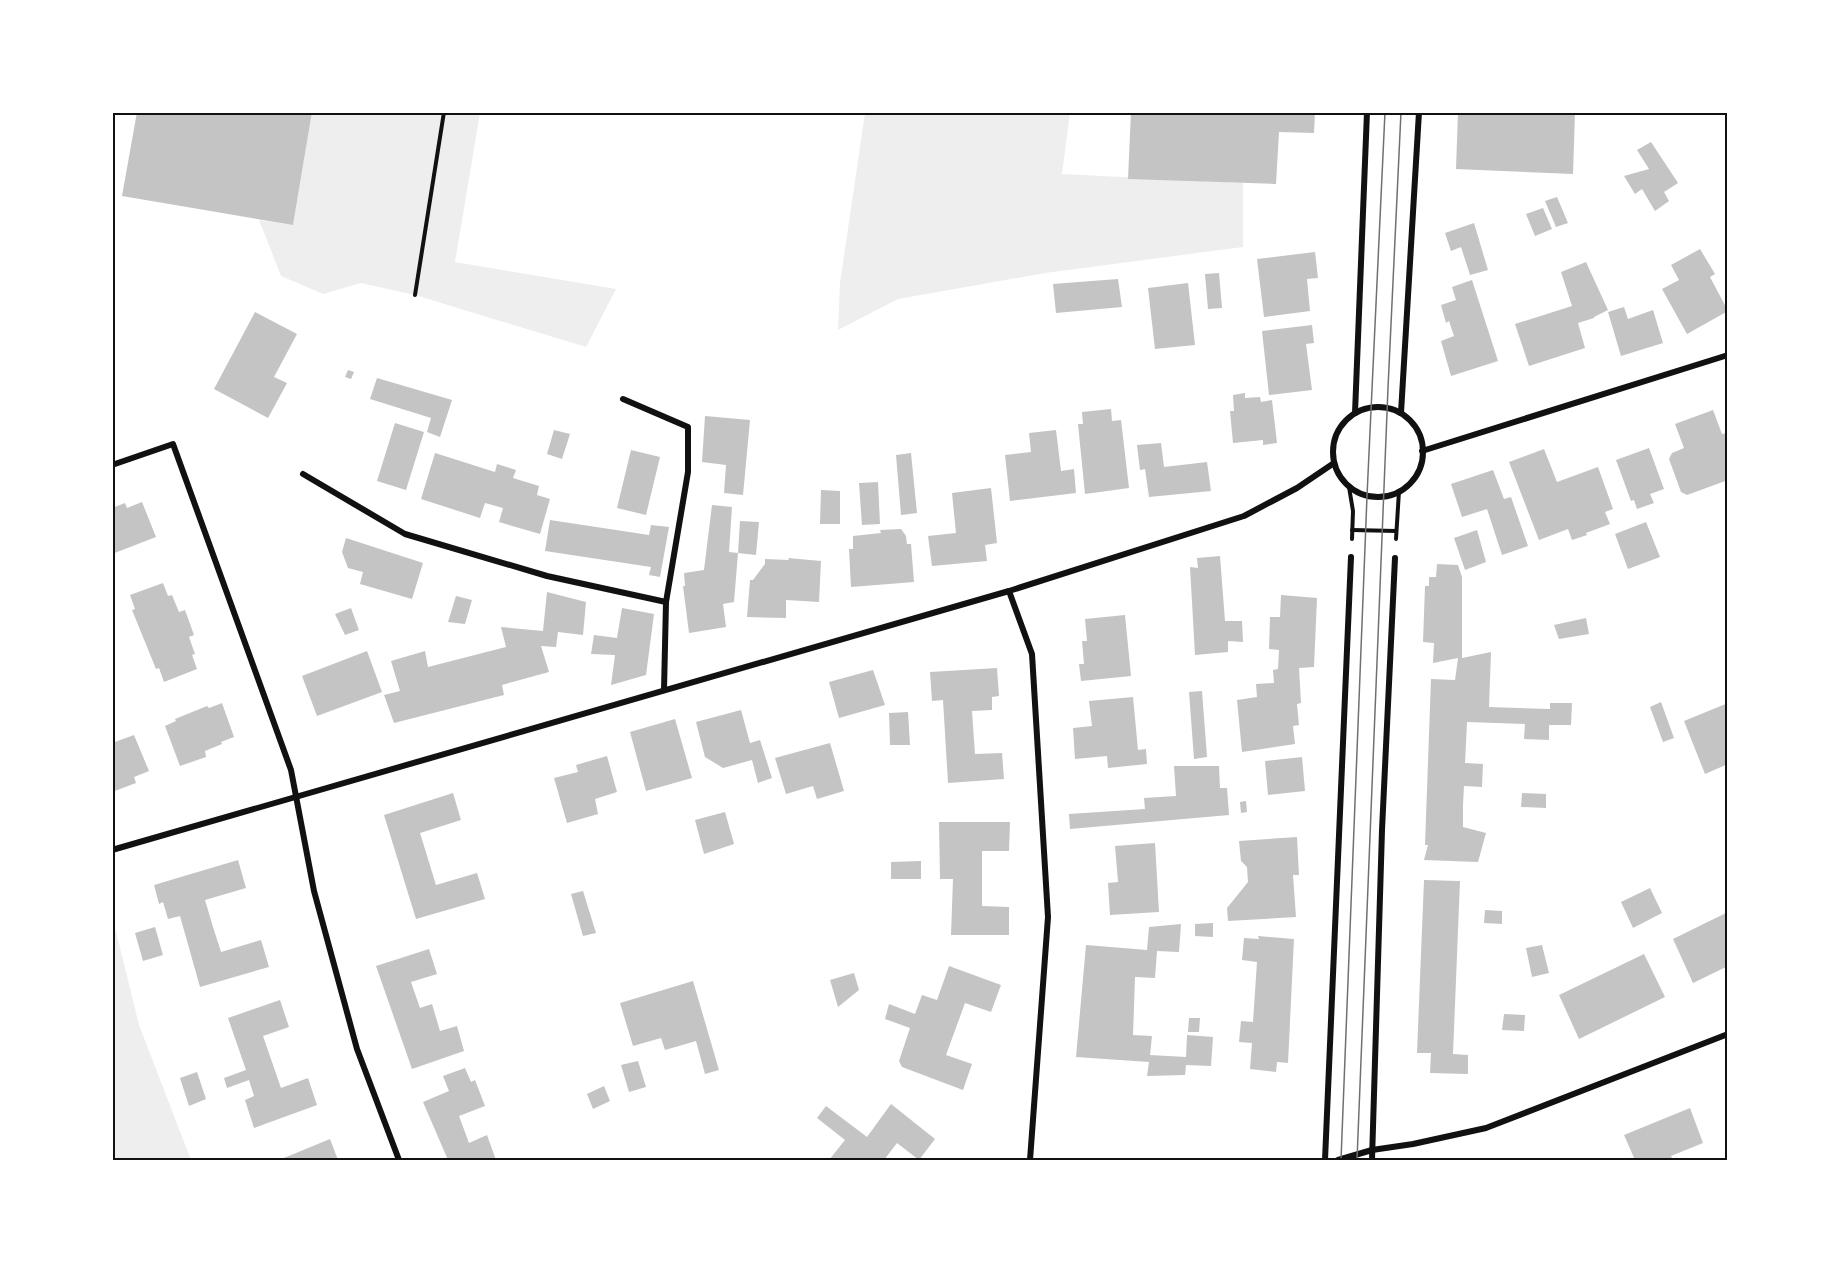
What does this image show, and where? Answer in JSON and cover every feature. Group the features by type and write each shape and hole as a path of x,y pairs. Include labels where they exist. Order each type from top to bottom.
{"street":[{"path":"1355,413 1367,112"},
{"path":"1401,413 1419,112"},
{"path":"1422,451 1728,355"},
{"path":"623,399 688,427 688,472 666,603 664,690"},
{"path":"1378,407 1401,413 1416,429 1420,438 1422,451 1418,472 1407,485 1390,495 1375,497 1362,494 1349,487 1340,477 1334,463 1333,453 1336,436 1344,422 1355,413 1378,407"},
{"path":"112,465 173,444 291,770 314,891 357,1049 399,1161"},
{"path":"112,850 1009,591 1244,516 1297,488 1334,463"},
{"path":"303,474 405,534 547,576 666,603"},
{"path":"1325,1161 1352,557"},
{"path":"1372,1161 1383,818 1395,558"},
{"path":"1009,591 1032,654 1048,917 1030,1161"},
{"path":"1338,1161 1372,1150 1413,1144 1486,1128 1728,1034"}],"path":[{"path":"415,295 444,112"},
{"path":"1349,487 1353,510 1352,557"},
{"path":"1395,558 1399,491"},
{"path":"1352,530 1396,531"}],"shaded area":[{"path":"312,113 480,113 455,262 616,289 586,347 415,295 361,283 323,294 281,276 259,220 293,225"},
{"path":"865,113 1070,113 1062,174 1243,183 1243,247 1045,273 898,299 838,330 840,283"},
{"path":"113,919 139,1025 191,1160 113,1160"}],"building":[{"path":"137,112 312,112 293,225 122,196"},
{"path":"1131,112 1315,112 1314,133 1279,132 1276,184 1128,179"},
{"path":"1458,112 1575,112 1573,174 1456,169"},
{"path":"1651,142 1678,183 1664,192 1669,201 1655,211 1642,189 1635,194 1624,176 1649,169 1637,150"},
{"path":"1557,197 1568,223 1556,227 1545,201"},
{"path":"1543,208 1552,229 1535,236 1526,214"},
{"path":"1474,223 1488,270 1470,275 1461,247 1451,251 1445,233"},
{"path":"1700,249 1715,274 1710,277 1728,311 1687,334 1662,289 1679,280 1671,265"},
{"path":"1315,252 1318,278 1307,279 1310,311 1264,317 1257,259"},
{"path":"1586,262 1608,310 1578,323 1585,348 1529,366 1515,324 1572,306 1561,272"},
{"path":"1219,273 1222,308 1208,309 1205,274"},
{"path":"1118,279 1122,307 1056,313 1053,284"},
{"path":"1472,280 1498,361 1451,376 1441,341 1454,336 1449,321 1446,323 1441,305 1456,300 1452,287"},
{"path":"1188,283 1195,345 1155,349 1148,288"},
{"path":"1624,307 1628,319 1653,310 1663,343 1621,356 1608,312"},
{"path":"255,312 297,334 274,377 287,383 268,418 214,389"},
{"path":"1312,325 1314,343 1306,344 1312,390 1269,395 1262,331"},
{"path":"348,370 354,372 351,379 345,377"},
{"path":"377,378 452,400 440,437 427,432 431,418 370,399"},
{"path":"1245,393 1245,398 1260,397 1261,402 1272,400 1277,443 1263,445 1263,440 1233,443 1230,411 1234,411 1233,395"},
{"path":"1111,409 1112,421 1121,420 1129,488 1085,494 1078,424 1083,424 1082,412"},
{"path":"1713,410 1722,434 1728,433 1728,480 1687,495 1681,492 1669,459 1672,453 1684,448 1675,424"},
{"path":"705,416 750,420 743,495 724,493 726,465 702,462"},
{"path":"395,423 424,432 406,490 377,481"},
{"path":"554,430 570,434 562,459 547,454"},
{"path":"1056,430 1061,471 1074,469 1076,493 1010,501 1005,455 1031,452 1029,433"},
{"path":"1161,443 1164,467 1207,462 1211,491 1149,497 1145,469 1140,470 1137,445"},
{"path":"1649,448 1664,489 1650,494 1654,503 1637,509 1634,500 1631,501 1616,460"},
{"path":"1544,449 1557,482 1598,467 1613,509 1605,512 1610,524 1572,540 1568,529 1539,540 1509,462"},
{"path":"631,450 660,457 646,515 617,508"},
{"path":"435,453 495,472 497,464 516,470 513,478 539,486 537,495 550,499 540,534 499,522 503,508 485,503 480,518 421,499"},
{"path":"911,453 917,513 901,515 896,455"},
{"path":"1493,470 1504,499 1511,497 1528,546 1502,555 1487,509 1462,517 1451,484"},
{"path":"878,482 880,524 862,525 859,483"},
{"path":"991,488 997,543 985,545 987,561 932,566 928,536 956,533 952,493"},
{"path":"821,490 840,491 840,524 820,524"},
{"path":"142,502 156,537 112,554 112,508 125,503 127,508"},
{"path":"712,505 732,507 729,552 738,553 734,602 723,604 726,627 689,633 683,586 685,586 684,573 704,570"},
{"path":"550,520 649,535 651,525 669,527 660,577 649,575 651,567 545,551"},
{"path":"740,521 759,522 756,555 738,553"},
{"path":"1646,522 1660,557 1628,569 1615,534"},
{"path":"901,529 906,536 907,544 911,544 914,582 851,587 849,549 853,549 853,536 881,533 880,530"},
{"path":"1477,530 1486,562 1465,570 1454,538"},
{"path":"346,538 423,563 412,599 360,584 363,572 348,568 342,552"},
{"path":"1220,556 1225,621 1242,621 1243,642 1228,641 1228,652 1195,655 1190,567 1198,568 1197,558"},
{"path":"788,558 821,561 819,602 786,600 786,618 747,617 750,580 753,580 765,564 765,559 789,560"},
{"path":"1437,564 1458,565 1462,577 1462,658 1491,652 1489,707 1550,709 1550,703 1572,703 1571,725 1549,725 1549,740 1524,739 1525,724 1467,722 1465,763 1483,764 1482,787 1464,786 1463,805 1463,827 1486,833 1478,862 1424,860 1428,845 1425,845 1431,679 1455,680 1458,658 1433,663 1434,643 1423,642 1425,586 1429,586 1429,577 1436,577"},
{"path":"163,583 168,596 172,595 179,612 185,610 194,635 189,637 197,669 164,682 159,668 156,669 132,610 135,609 130,595"},
{"path":"547,592 586,602 583,635 558,632 556,647 541,646 549,672 502,685 504,695 394,723 384,695 400,691 391,661 425,651 428,667 506,647 501,627 543,631"},
{"path":"1281,595 1317,598 1314,667 1299,668 1301,703 1297,704 1299,725 1293,726 1295,744 1242,752 1237,700 1257,697 1256,684 1274,683 1273,670 1278,669 1279,650 1269,649 1270,617 1280,617"},
{"path":"456,596 472,600 465,624 448,622"},
{"path":"351,608 359,630 345,635 335,614"},
{"path":"622,608 654,614 646,675 611,685 615,655 591,654 594,635 617,638"},
{"path":"1125,615 1131,676 1081,681 1079,664 1084,664 1082,641 1087,641 1085,619"},
{"path":"1586,618 1589,634 1559,639 1554,625"},
{"path":"367,651 382,692 317,716 302,676"},
{"path":"997,668 999,696 992,697 992,710 972,711 975,754 1002,753 1004,779 948,783 943,700 932,701 930,672"},
{"path":"873,670 885,705 839,718 829,682"},
{"path":"1202,691 1207,757 1194,759 1189,692"},
{"path":"1133,697 1138,750 1146,749 1147,764 1108,768 1107,756 1075,759 1073,728 1092,726 1089,701"},
{"path":"1661,702 1674,738 1663,742 1650,707"},
{"path":"222,703 234,737 205,751 206,757 180,766 165,726 176,721 175,719 207,706 209,708"},
{"path":"1728,703 1728,764 1705,774 1684,721"},
{"path":"741,710 750,743 760,740 772,778 758,783 752,760 723,768 705,757 696,722"},
{"path":"908,712 910,745 890,745 889,713"},
{"path":"675,719 692,778 646,791 630,732"},
{"path":"134,735 149,771 134,777 136,783 112,792 112,743"},
{"path":"830,743 844,791 817,799 813,786 786,794 775,758"},
{"path":"607,756 617,792 595,799 598,814 567,823 554,778 578,772 576,765"},
{"path":"1302,757 1305,791 1268,795 1265,761"},
{"path":"1174,766 1219,766 1220,788 1227,788 1229,815 1070,829 1069,814 1145,809 1144,798 1176,796"},
{"path":"453,793 461,820 420,833 436,885 477,873 485,899 416,919 384,815"},
{"path":"1522,793 1546,794 1546,808 1521,807"},
{"path":"1246,801 1247,812 1241,813 1240,802"},
{"path":"725,812 734,844 704,854 695,820"},
{"path":"939,822 1010,822 1009,851 982,851 982,906 1009,907 1009,935 951,935 953,879 940,879"},
{"path":"1297,837 1299,875 1293,875 1296,917 1228,921 1227,908 1248,882 1247,867 1241,861 1239,841"},
{"path":"1155,843 1159,912 1110,915 1108,883 1118,882 1115,846"},
{"path":"238,860 246,888 205,900 221,952 261,940 269,967 200,987 180,916 168,919 163,902 159,904 154,885"},
{"path":"921,861 921,879 891,879 891,862"},
{"path":"1424,880 1460,881 1453,1054 1468,1055 1468,1074 1430,1073 1431,1053 1417,1053"},
{"path":"1650,888 1662,913 1633,928 1621,902"},
{"path":"583,891 596,933 583,936 571,894"},
{"path":"1485,910 1502,911 1502,924 1484,923"},
{"path":"1728,912 1728,966 1693,983 1673,939"},
{"path":"1213,923 1213,937 1195,936 1195,924"},
{"path":"1181,924 1179,952 1157,951 1155,978 1135,977 1133,1035 1152,1036 1150,1055 1186,1057 1187,1035 1213,1037 1211,1066 1186,1065 1185,1075 1147,1076 1149,1062 1076,1057 1086,945 1147,950 1149,927"},
{"path":"155,927 163,955 143,961 135,933"},
{"path":"1258,936 1294,939 1288,1063 1277,1062 1276,1072 1250,1069 1252,1043 1239,1042 1241,1021 1253,1022 1257,962 1242,960 1244,938 1259,939"},
{"path":"1542,945 1549,973 1532,977 1526,948"},
{"path":"429,949 437,974 411,982 420,1008 432,1004 440,1031 457,1026 464,1051 412,1069 376,966"},
{"path":"1644,954 1665,997 1579,1039 1559,995"},
{"path":"949,966 1001,985 991,1012 965,1003 946,1055 972,1064 963,1090 902,1067 899,1061 910,1028 885,1019 889,1004 915,1014 922,995 937,1000"},
{"path":"854,973 859,990 838,1007 830,980"},
{"path":"693,981 719,1070 705,1074 696,1041 665,1050 661,1038 633,1046 620,1003"},
{"path":"280,1000 289,1027 263,1036 281,1088 308,1078 317,1105 254,1128 245,1100 254,1096 249,1080 227,1088 224,1078 246,1070 228,1018"},
{"path":"1504,1014 1525,1015 1524,1031 1502,1030"},
{"path":"1189,1018 1200,1018 1199,1032 1188,1032"},
{"path":"638,1061 646,1087 629,1092 621,1065"},
{"path":"465,1068 471,1082 475,1080 485,1106 459,1116 469,1143 487,1135 496,1160 448,1160 423,1102 449,1091 443,1076"},
{"path":"197,1072 206,1099 189,1106 180,1078"},
{"path":"604,1086 610,1101 593,1109 587,1094"},
{"path":"891,1104 935,1139 919,1160 897,1143 884,1160 829,1160 845,1140 817,1118 826,1106 867,1137"},
{"path":"1690,1108 1703,1143 1671,1156 1673,1160 1635,1160 1624,1135"},
{"path":"330,1139 338,1160 279,1160"}],"tram line":[{"path":"1341,1160 1367,496 1385,112"},
{"path":"1357,1160 1401,112"}]}
